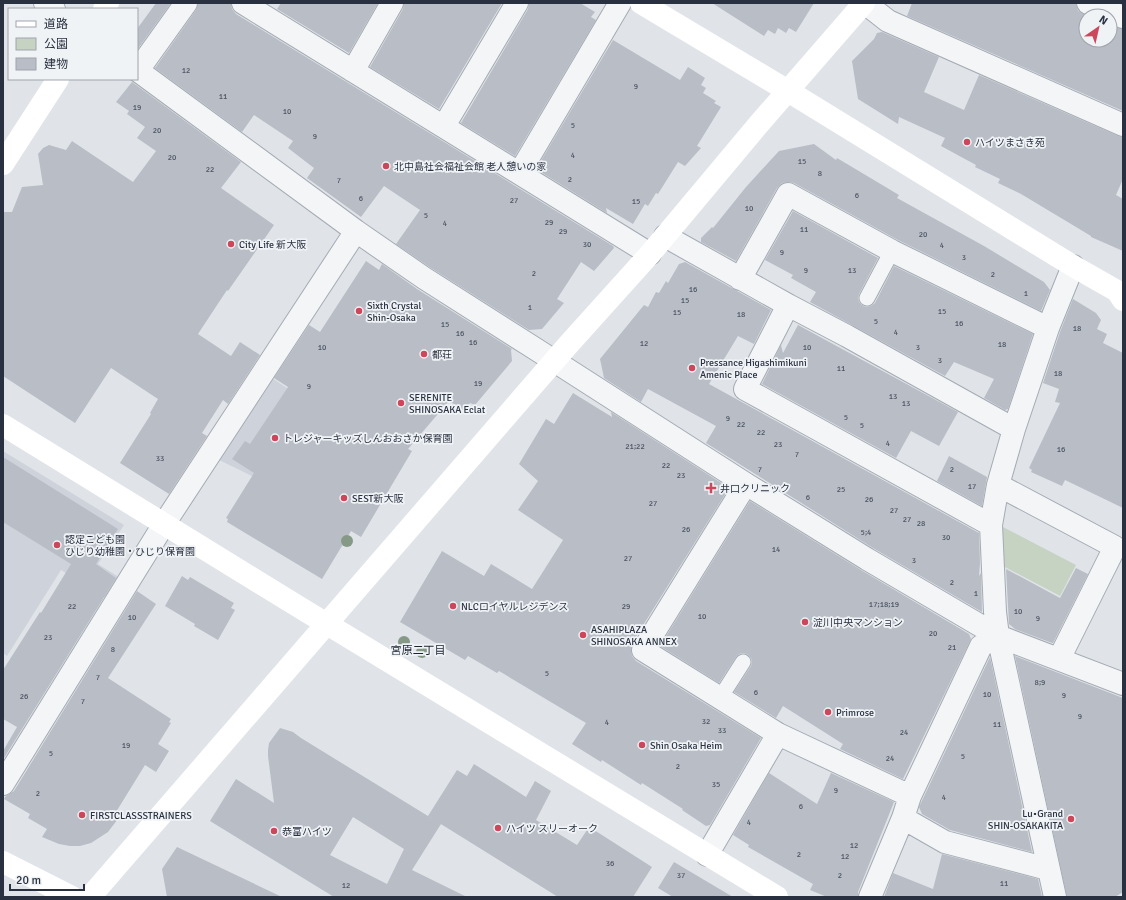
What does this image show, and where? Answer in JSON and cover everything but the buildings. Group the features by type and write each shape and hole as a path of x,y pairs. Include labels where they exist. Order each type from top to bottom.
{"street":[{"path":"138,69 186,3"},
{"path":"243,3 520,172 650,254"},
{"path":"353,71 392,3"},
{"path":"444,126 517,3"},
{"path":"520,172 620,3"},
{"path":"641,3 788,91 1073,266 1121,291"},
{"path":"90,897 554,361 650,254 864,3 888,21 1123,125"},
{"path":"1088,3 1123,17"},
{"path":"138,71 356,231 424,278 746,484 868,560 998,636 1123,684"},
{"path":"3,164 57,80"},
{"path":"740,279 788,194 892,251 1048,328"},
{"path":"3,784 164,524 356,231"},
{"path":"665,236 788,306 847,336 1014,429"},
{"path":"1055,897 998,636 995,612 991,525 998,485 1014,429 1048,328 1073,266"},
{"path":"788,306 745,389 991,525"},
{"path":"3,425 327,624 777,897"},
{"path":"746,484 643,650 778,734 910,796"},
{"path":"998,485 1115,547 1059,659"},
{"path":"870,897 903,818 910,796 981,646 998,636"},
{"path":"707,855 778,734"},
{"path":"903,818 945,842 1048,869"},
{"path":"3,862 72,897"}],"lane":[{"path":"867,298 892,251"},
{"path":"720,698 743,662"}],"shaded area":[{"name":"トレジャーキッズしんおおさか保育園","path":"269,376 333,419 289,494 215,458"},
{"name":"認定こども園 ひじり幼稚園・ひじり保育園","path":"3,451 124,525 98,564 122,579 109,600 61,570 7,656 3,653"}],"green space":[{"path":"1001,526 1076,565 1060,596 1003,566"}],"place":[{"name":"ハイツまさき苑","path":"967,142"},
{"name":"北中島社会福祉会館 老人憩いの家","path":"386,166"},
{"name":"City Life 新大阪","path":"231,244"},
{"name":"Sixth Crystal Shin-Osaka","path":"359,311"},
{"name":"都荘","path":"424,354"},
{"name":"Pressance Higashimikuni Amenic Place","path":"692,368"},
{"name":"SERENITE SHINOSAKA Eclat","path":"401,403"},
{"name":"トレジャーキッズしんおおさか保育園","path":"275,438"},
{"name":"井口クリニック","path":"711,488"},
{"name":"SEST新大阪","path":"344,498"},
{"name":"認定こども園 ひじり幼稚園・ひじり保育園","path":"57,545"},
{"name":"NLCロイヤルレジデンス","path":"453,606"},
{"name":"淀川中央マンション","path":"805,622"},
{"name":"ASAHIPLAZA SHINOSAKA ANNEX","path":"583,635"},
{"name":"Primrose","path":"828,712"},
{"name":"Shin Osaka Heim","path":"642,745"},
{"name":"FIRSTCLASSSTRAINERS","path":"82,815"},
{"name":"Lu•Grand SHIN-OSAKAKITA","path":"1071,819"},
{"name":"ハイツ スリーオーク","path":"498,828"},
{"name":"恭富ハイツ","path":"274,831"}],"district":[{"name":"宮原二丁目","path":"418,650"}]}
